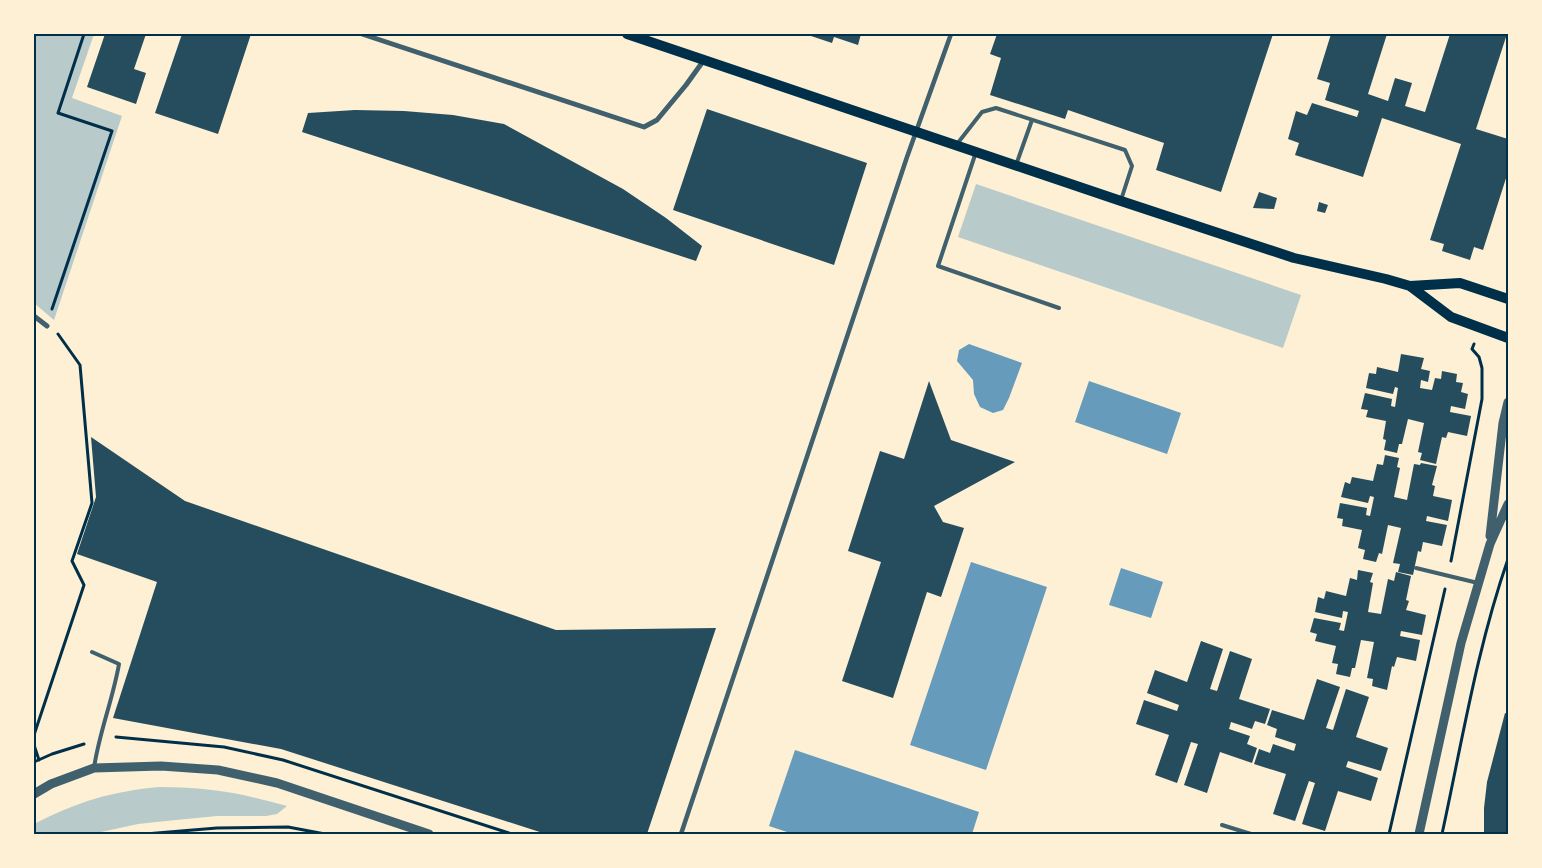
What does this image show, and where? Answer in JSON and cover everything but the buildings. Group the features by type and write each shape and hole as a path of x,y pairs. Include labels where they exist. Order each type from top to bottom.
{"main road":[{"path":"627,34 1294,258 1410,286 1460,283 1508,299"},
{"path":"1410,286 1451,317 1508,338"}],"street":[{"path":"362,34 644,128 657,120 705,60"},
{"path":"681,834 916,132 951,34"},
{"path":"34,316 47,326"},
{"path":"1490,544 1503,423 1508,402"},
{"path":"1419,834 1461,642 1490,544 1508,504"},
{"path":"34,794 52,784 94,768 161,766 218,770 277,783 429,834"}],"lane":[{"path":"956,146 982,112 996,108 1125,150 1132,166 1120,201"},
{"path":"1016,165 1032,120"},
{"path":"976,152 938,266 1059,308"},
{"path":"1416,568 1478,583"},
{"path":"92,652 119,664 115,689 96,752 94,768"},
{"path":"1222,825 1251,834"}],"path":[{"path":"34,735 84,585 72,561 92,503 80,365 60,336 47,326 112,131 58,113 84,34"},
{"path":"1482,398 1488,399"},
{"path":"1442,834 1480,651 1508,559"},
{"path":"34,745 39,760"},
{"path":"145,834 217,828 288,828 325,834"}],"shaded area":[{"path":"34,34 94,34 72,98 122,116 54,320 34,303"},
{"path":"976,184 1301,295 1283,348 958,237"},
{"path":"160,787 194,788 224,792 287,806 277,814 266,816 217,816 166,821 138,824 92,834 34,834 34,824 80,804 126,791"}],"water":[{"path":"969,344 1022,363 1003,410 993,413 980,407 974,394 973,380 957,361 959,350"},
{"path":"1089,381 1181,413 1167,454 1075,422"},
{"path":"971,562 1047,587 986,770 910,745"},
{"path":"1121,568 1163,582 1151,618 1109,605"},
{"path":"795,750 979,812 972,834 793,834 769,826"}]}
